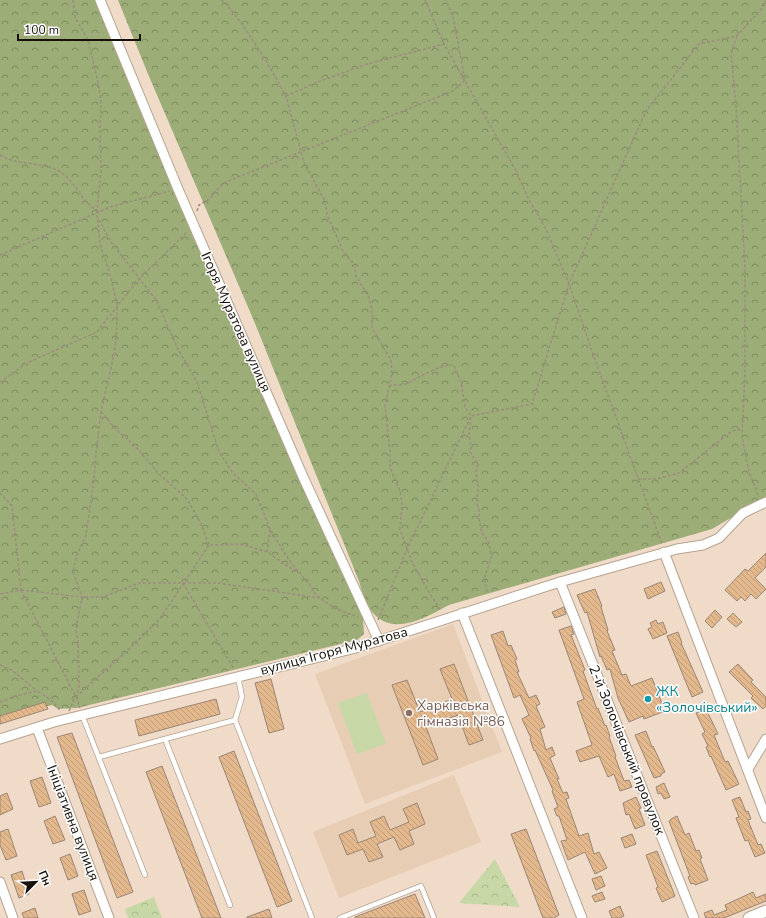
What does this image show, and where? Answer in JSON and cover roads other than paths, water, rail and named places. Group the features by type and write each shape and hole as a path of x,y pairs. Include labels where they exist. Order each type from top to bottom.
{"street":[{"name":"Ігоря Муратова вулиця","path":"100,0 178,189 304,480 378,640"},
{"name":"вулиця Ігоря Муратова","path":"0,739 82,715 356,648 560,582 664,552 712,542 719,538 743,514 764,503"},
{"path":"664,552 766,818"},
{"name":"2-й Золочівський провулок","path":"560,582 694,918"},
{"path":"462,613 582,918"},
{"name":"Ініціативна вулиця","path":"37,728 109,918"},
{"path":"748,769 766,739"},
{"path":"0,882 14,918"},
{"path":"749,918 766,911"}],"lane":[{"path":"238,677 242,697 235,720 312,918"},
{"path":"82,715 145,875"},
{"path":"99,757 235,720"},
{"path":"165,739 230,905"},
{"path":"340,918 421,886 434,918"}],"place":[{"name":"ЖК «Золочівський»","path":"648,699"},
{"name":"Харківська гімназія №86","path":"409,713"}]}
